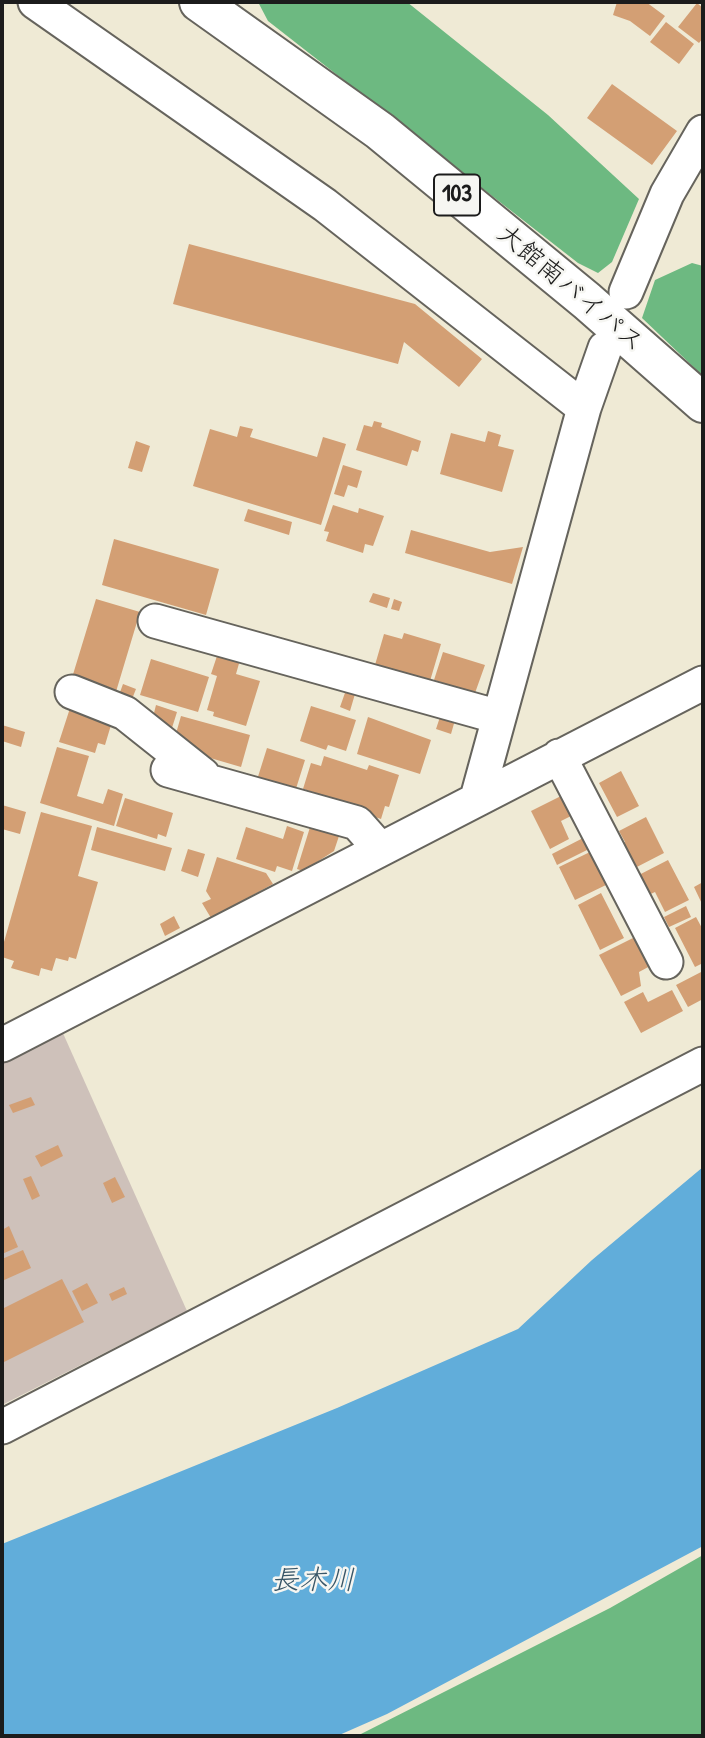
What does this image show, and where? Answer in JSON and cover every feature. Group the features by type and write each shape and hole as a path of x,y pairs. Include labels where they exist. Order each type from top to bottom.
{"highway":[{"name":"大館南バイパス","path":"200,2 380,131 587,302 703,403"}],"street":[{"path":"36,2 324,205 584,408"},
{"path":"626,292 667,194 703,132"},
{"path":"477,798 584,408 605,348"},
{"path":"155,621 499,717"},
{"path":"2,1045 703,683"},
{"path":"72,692 125,713 210,782"},
{"path":"559,756 666,961"},
{"path":"168,770 357,823 380,849"},
{"path":"2,1427 703,1064"}],"shaded area":[{"path":"62,1031 187,1311 2,1405 2,1063"}],"green space":[{"path":"258,2 407,2 548,115 639,199 612,262 598,273 578,263 268,21"},
{"path":"692,263 703,266 703,376 642,318 655,280"},
{"path":"703,1555 703,1736 357,1736 610,1608"}],"water":[{"name":"長木川","path":"703,1167 703,1546 387,1714 337,1736 2,1736 2,1544 337,1408 518,1329 592,1260"}],"building":[{"path":"617,2 646,2 665,16 650,36 630,21 613,15"},
{"path":"697,3 703,8 703,38 699,43 678,27"},
{"path":"666,22 694,44 679,64 650,42"},
{"path":"612,84 677,131 652,165 587,118"},
{"path":"189,244 415,304 482,359 459,387 404,342 398,364 173,304"},
{"path":"374,421 382,423 381,427 421,441 418,452 412,450 407,466 356,450 364,425 372,427"},
{"path":"240,426 253,429 250,437 317,457 323,437 346,444 321,525 193,486 210,429 237,437"},
{"path":"488,431 501,435 498,446 514,450 502,492 440,474 451,433 485,442"},
{"path":"136,441 150,446 142,472 128,468"},
{"path":"343,465 362,471 357,488 348,485 344,497 334,494"},
{"path":"333,505 358,513 359,508 384,516 373,546 365,544 363,553 326,541 329,532 324,531"},
{"path":"248,509 292,522 289,535 244,521"},
{"path":"411,530 490,552 523,547 512,584 405,553"},
{"path":"114,539 219,569 206,615 102,585"},
{"path":"373,593 390,598 387,608 369,602"},
{"path":"96,599 140,612 115,695 71,681"},
{"path":"394,599 402,602 399,611 391,609"},
{"path":"404,633 441,644 430,681 375,665 384,634 402,639"},
{"path":"443,652 485,665 475,693 434,680"},
{"path":"218,653 240,660 236,674 260,681 246,726 213,716 214,712 207,710 217,676 211,674"},
{"path":"151,659 209,677 198,712 140,695"},
{"path":"123,684 136,689 132,699 119,695"},
{"path":"346,690 355,694 350,711 340,707"},
{"path":"72,702 114,715 105,745 98,743 95,753 59,742"},
{"path":"156,705 177,712 171,731 152,721"},
{"path":"311,706 356,720 346,751 328,745 326,750 300,741"},
{"path":"443,708 457,713 451,734 436,729"},
{"path":"181,716 250,735 241,767 183,750 175,737"},
{"path":"368,717 431,740 420,774 357,754"},
{"path":"2,725 25,732 21,747 2,741"},
{"path":"57,747 89,756 77,796 103,804 108,789 123,794 114,826 40,803"},
{"path":"267,748 305,760 294,795 256,783"},
{"path":"324,756 367,770 369,765 399,775 389,807 385,806 381,819 312,796 313,792 303,789 311,763 321,766"},
{"path":"621,771 639,806 617,817 599,783"},
{"path":"565,794 575,814 561,821 569,839 550,849 531,811"},
{"path":"125,798 173,813 166,837 158,834 157,839 116,826"},
{"path":"2,805 26,812 20,834 2,829"},
{"path":"41,812 92,826 78,876 98,882 76,959 69,957 68,961 56,958 52,971 41,968 39,976 11,968 14,961 2,957 2,949"},
{"path":"646,817 664,853 631,870 619,845 625,842 619,831"},
{"path":"311,824 340,833 334,851 303,871 297,869"},
{"path":"287,826 304,832 292,871 277,866 275,872 236,859 246,827 283,839"},
{"path":"97,827 172,848 165,871 91,850"},
{"path":"585,837 591,848 557,865 552,854"},
{"path":"188,849 205,854 198,877 181,871"},
{"path":"590,852 606,885 575,900 559,867"},
{"path":"217,857 266,873 273,884 211,918 202,903 211,899 206,891"},
{"path":"668,860 689,900 665,912 655,892 644,897 633,878"},
{"path":"703,882 703,906 694,887"},
{"path":"601,893 624,938 600,950 578,905"},
{"path":"686,906 691,917 669,927 664,917"},
{"path":"174,916 180,928 165,936 160,924"},
{"path":"696,917 703,930 703,963 695,967 675,928"},
{"path":"637,936 652,965 639,972 641,986 621,996 599,955"},
{"path":"703,971 703,999 688,1007 676,985"},
{"path":"672,990 683,1011 641,1033 624,1002 643,992 648,1002"},
{"path":"31,1097 35,1105 13,1113 9,1105"},
{"path":"58,1145 63,1156 41,1167 35,1156"},
{"path":"31,1176 40,1196 32,1200 23,1179"},
{"path":"115,1177 125,1197 112,1203 103,1183"},
{"path":"9,1226 18,1247 2,1254 2,1230"},
{"path":"23,1250 31,1268 2,1281 2,1259"},
{"path":"62,1279 84,1322 2,1363 2,1309"},
{"path":"87,1283 98,1303 82,1311 72,1291"},
{"path":"124,1287 127,1294 112,1301 109,1294"}]}
